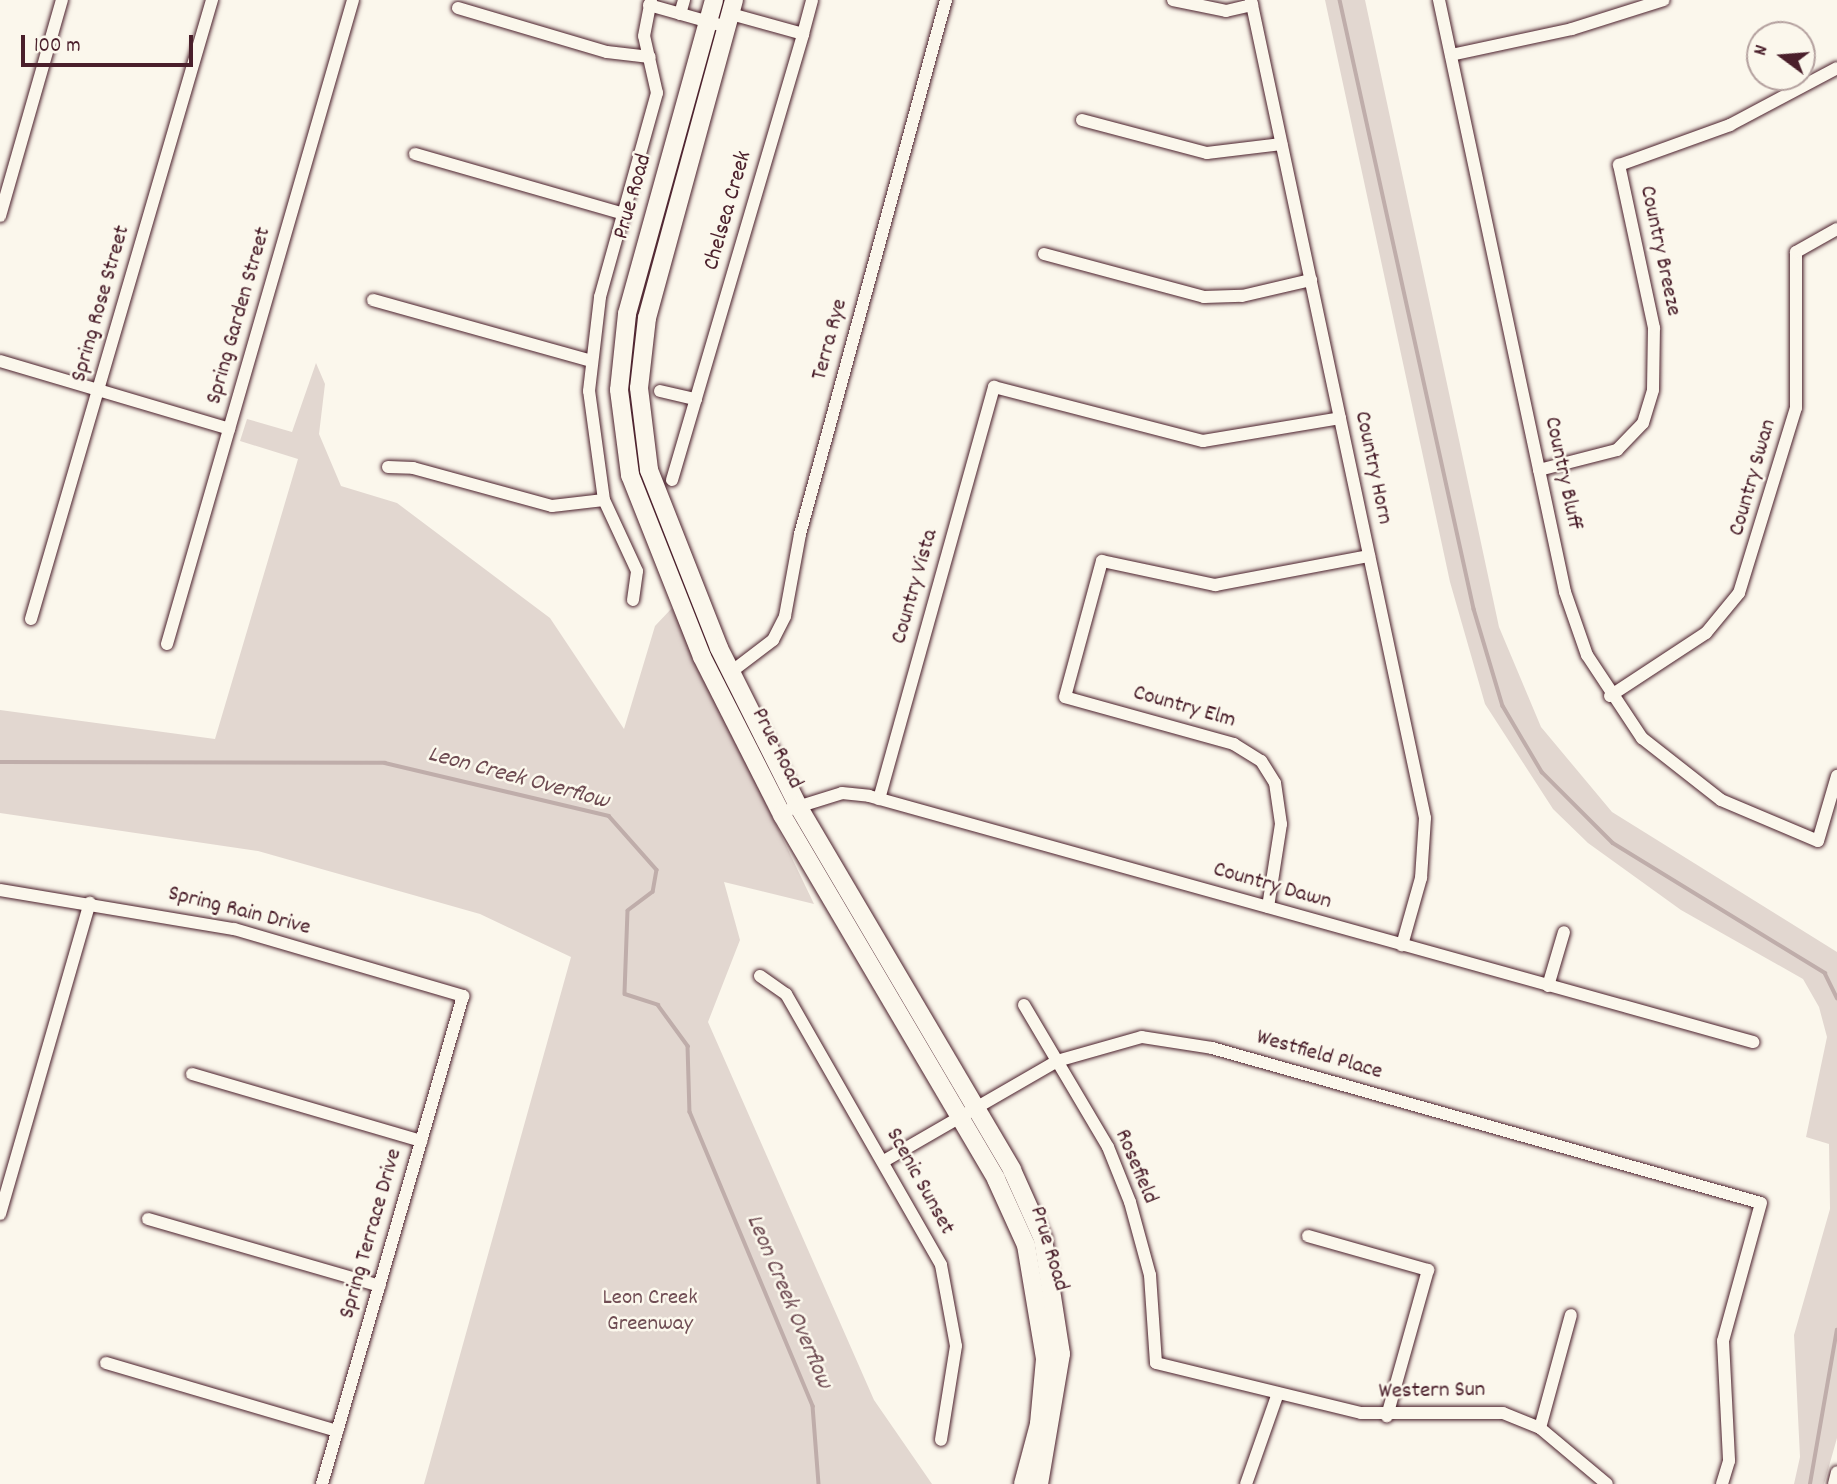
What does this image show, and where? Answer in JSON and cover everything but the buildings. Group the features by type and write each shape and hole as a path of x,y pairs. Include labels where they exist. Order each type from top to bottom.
{"main road":[{"name":"Prue Road","path":"711,1 708,22 627,314 619,390 629,475 702,657 782,815 1013,1212 1036,1280 1043,1399 1029,1484"},
{"name":"Prue Road","path":"731,12 647,318 639,388 649,470 731,671 798,806 1030,1204 1054,1276 1059,1390 1029,1484"},
{"path":"627,314 647,318"}],"street":[{"path":"0,216 62,0"},
{"name":"Spring Rose Street","path":"31,619 212,0"},
{"name":"Spring Garden Street","path":"167,644 353,0"},
{"path":"680,14 684,0"},
{"name":"Chelsea Creek","path":"672,480 812,0"},
{"name":"Terra Rye","path":"731,671 773,640 785,616 800,534 946,0"},
{"path":"1173,0 1226,11 1252,3"},
{"name":"Country Bluff","path":"1439,0 1574,624 1610,696 1642,738 1693,782 1818,841 1837,776"},
{"path":"1451,55 1572,29 1664,0"},
{"path":"711,1 731,12 803,34"},
{"path":"634,600 637,570 604,500 591,427 591,360 600,297 657,93 644,36 650,3 708,22 731,12"},
{"name":"Country Horn","path":"1252,3 1424,818 1421,878 1402,945"},
{"path":"458,8 607,52 650,57"},
{"name":"Country Breeze","path":"1539,470 1617,450 1643,423 1653,390 1654,328 1619,165 1730,125 1837,68"},
{"path":"1082,120 1207,153 1281,144"},
{"path":"415,154 624,214"},
{"name":"Country Swan","path":"1610,696 1706,633 1739,593 1796,408 1796,252 1837,229"},
{"path":"1044,254 1204,297 1242,296 1311,280"},
{"path":"373,300 591,360"},
{"path":"0,361 229,429"},
{"name":"Country Vista","path":"879,799 994,387 1203,441 1340,418"},
{"path":"660,391 696,400"},
{"path":"388,467 414,468 552,506 604,500"},
{"name":"Country Elm","path":"1268,907 1281,824 1275,783 1261,761 1234,744 1065,697 1102,561 1215,586 1369,556"},
{"name":"Country Dawn","path":"782,815 798,806 842,793 879,799 1753,1042"},
{"name":"Spring Rain Drive","path":"0,890 234,929 463,996"},
{"path":"0,1214 90,903"},
{"path":"1548,986 1563,932"},
{"name":"Scenic Sunset","path":"760,976 786,994 925,1231 952,1311 954,1382 941,1440"},
{"name":"Spring Terrace Drive","path":"322,1484 463,996"},
{"name":"Rosefield","path":"1024,1005 1108,1147 1130,1202 1150,1275 1156,1363"},
{"name":"Westfield Place","path":"884,1161 1057,1061 1108,1043 1173,1040 1760,1203 1723,1341 1729,1461 1722,1484"},
{"path":"192,1074 421,1142"},
{"path":"148,1219 380,1286"},
{"path":"1308,1236 1428,1270 1387,1416"},
{"path":"1539,1428 1571,1315"},
{"path":"106,1363 337,1431"},
{"name":"Western Sun","path":"1156,1363 1387,1416 1503,1413 1539,1428 1607,1484"},
{"path":"1246,1484 1278,1393"},
{"path":"1834,1484 1837,1472"}],"green space":[{"path":"1325,0 1365,0 1499,627 1541,727 1612,812 1837,952 1837,1438 1824,1484 1794,1484 1800,1457 1794,1335 1830,1209 1829,1144 1806,1137 1827,1037 1819,1007 1803,979 1681,910 1588,843 1553,809 1485,704 1450,582"},
{"name":"Leon Creek Greenway","path":"316,363 325,384 319,434 341,486 397,503 550,618 624,729 655,626 672,608 814,904 724,882 740,940 708,1022 874,1400 932,1484 424,1484 571,957 480,914 258,851 0,813 0,710 215,739 298,459 240,441 247,419 292,432"}],"waterway":[{"path":"1340,0 1474,609 1503,706 1542,772 1613,843 1825,973 1837,998"},
{"name":"Leon Creek Overflow","path":"0,762 385,763 609,816 657,870 653,892 628,911 625,994 658,1005 688,1046 690,1112 813,1406 819,1484"},
{"path":"1810,1484 1837,1330"}]}
